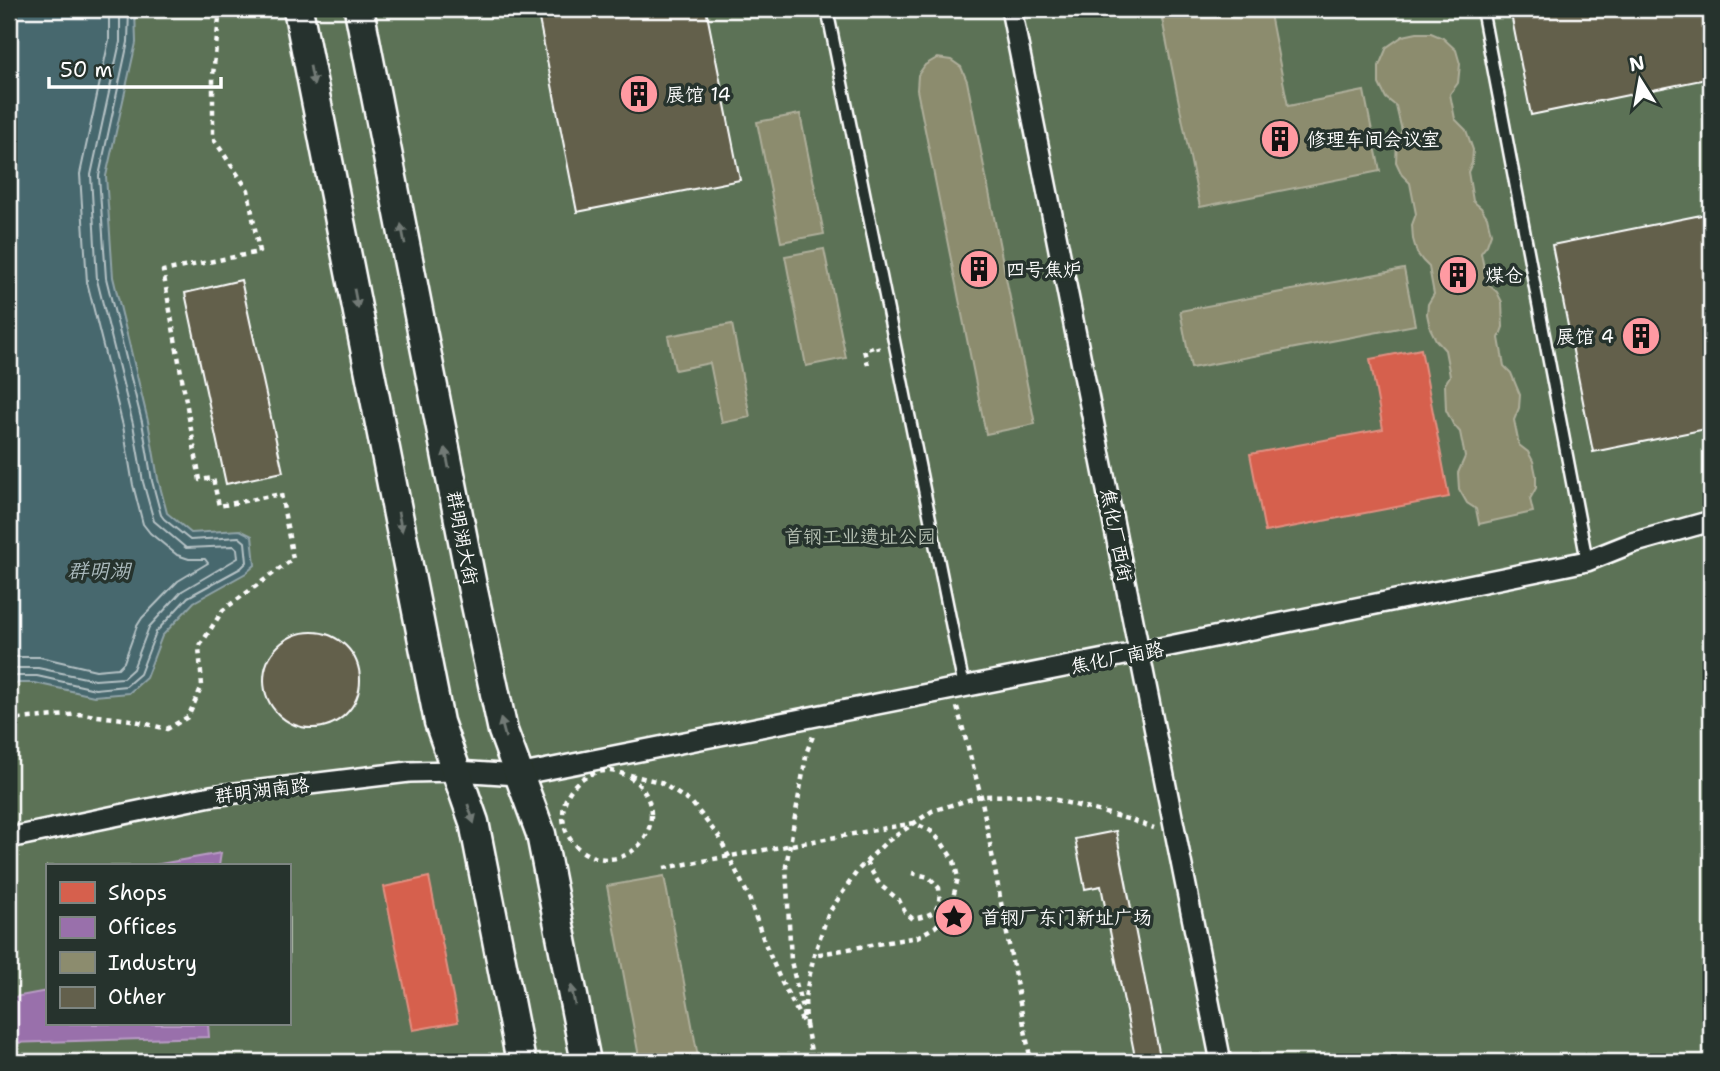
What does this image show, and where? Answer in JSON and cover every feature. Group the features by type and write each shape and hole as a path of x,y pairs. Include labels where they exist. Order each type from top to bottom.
{"main road":[{"path":"298,9 439,722 474,822 521,1062"},
{"name":"群明湖大街","path":"359,9 503,731 541,834 586,1062"}],"street":[{"name":"焦化厂西街","path":"1011,9 1221,1062"},
{"name":"焦化厂南路","path":"518,775 1587,561 1632,543 1711,521"},
{"name":"群明湖南路","path":"9,838 211,796 409,772 457,771 518,775"}],"lane":[{"path":"827,9 958,688"},
{"path":"1482,9 1587,561"}],"path":[{"path":"9,724 18,719 81,714 131,720 167,729 188,717 202,685 199,647 223,610 293,559 281,494 219,506 214,478 200,480 163,271 259,252 248,190 213,138 213,75 220,9"},
{"path":"867,365 864,350 877,346 880,358"},
{"path":"958,688 1031,1062"},
{"path":"815,1062 791,961 786,866 807,751 823,714"},
{"path":"612,771 638,784 646,795 650,822 646,836 638,847 626,855 612,859 597,859 572,843 565,830 562,815 565,800 573,787 584,777 598,772 612,771 660,782 692,803 719,837 729,856 748,895 780,979 806,1026"},
{"path":"806,1026 805,996 814,955 828,914 866,862 885,844 932,811 981,796 1038,795 1132,820 1176,837"},
{"path":"664,868 914,823 931,831 954,861 958,878 948,913 935,927 918,937 814,955"},
{"path":"866,862 880,885 899,900 905,912 913,919 927,916 935,911 940,903 939,888 929,877 912,873"}],"green space":[{"name":"首钢工业遗址公园","path":"9,9 1711,9 1711,1062 9,1062"}],"water":[{"name":"群明湖","path":"9,9 135,9 136,43 106,176 113,277 167,513 191,533 240,530 252,536 255,565 246,573 194,602 162,636 146,678 129,693 94,696 35,683 9,685"}],"building: Shops":[{"path":"1421,349 1449,497 1265,532 1250,454 1383,429 1370,359"},
{"path":"429,877 458,1022 413,1030 384,887"}],"building: Offices":[{"path":"221,853 219,864 160,864"},
{"path":"46,991 46,1026 208,1026 209,1037 9,1043 9,998"}],"building: Industry":[{"name":"修理车间会议室","path":"1160,9 1269,9 1288,106 1364,91 1380,171 1200,207"},
{"name":"煤仓","path":"1431,33 1443,38 1456,50 1460,64 1458,83 1450,94 1455,119 1466,130 1473,150 1468,172 1473,201 1487,217 1491,234 1481,253 1487,283 1497,292 1502,302 1503,327 1499,338 1504,366 1511,373 1520,395 1514,420 1519,445 1528,452 1536,475 1536,488 1530,499 1533,512 1479,524 1476,509 1467,503 1459,489 1458,473 1465,457 1460,432 1446,410 1445,384 1450,376 1445,350 1430,328 1427,314 1428,304 1434,294 1429,267 1417,253 1413,239 1412,225 1416,214 1410,183 1402,175 1396,162 1397,139 1402,131 1396,106 1386,98 1379,84 1379,66 1387,47 1403,36"},
{"name":"四号焦炉","path":"937,58 951,60 961,67 967,81 1035,424 986,434 917,90 918,75 925,65"},
{"path":"800,114 824,234 781,242 757,122"},
{"path":"824,249 846,358 806,366 785,256"},
{"path":"1404,269 1415,325 1191,368 1180,311"},
{"path":"732,324 750,417 722,423 710,363 675,370 668,336"},
{"path":"664,876 699,1062 640,1062 607,886"}],"building: Other":[{"name":"展馆 14","path":"537,9 706,9 740,180 577,212"},
{"path":"1510,9 1702,9 1711,55 1711,78 1531,115"},
{"name":"展馆 4","path":"1711,213 1711,428 1593,452 1552,245"},
{"path":"241,280 283,472 226,484 185,293"},
{"path":"312,632 330,636 346,646 356,662 360,680 356,698 346,714 330,724 312,728 294,724 278,714 268,698 264,680 268,662 278,646 294,636"},
{"path":"1116,831 1161,1062 1136,1062 1101,886 1085,889 1075,839"}],"place":[{"name":"展馆 14","path":"639,94"},
{"name":"修理车间会议室","path":"1280,139"},
{"name":"四号焦炉","path":"979,269"},
{"name":"煤仓","path":"1458,275"},
{"name":"展馆 4","path":"1641,336"},
{"name":"首钢厂东门新址广场","path":"954,917"}]}
